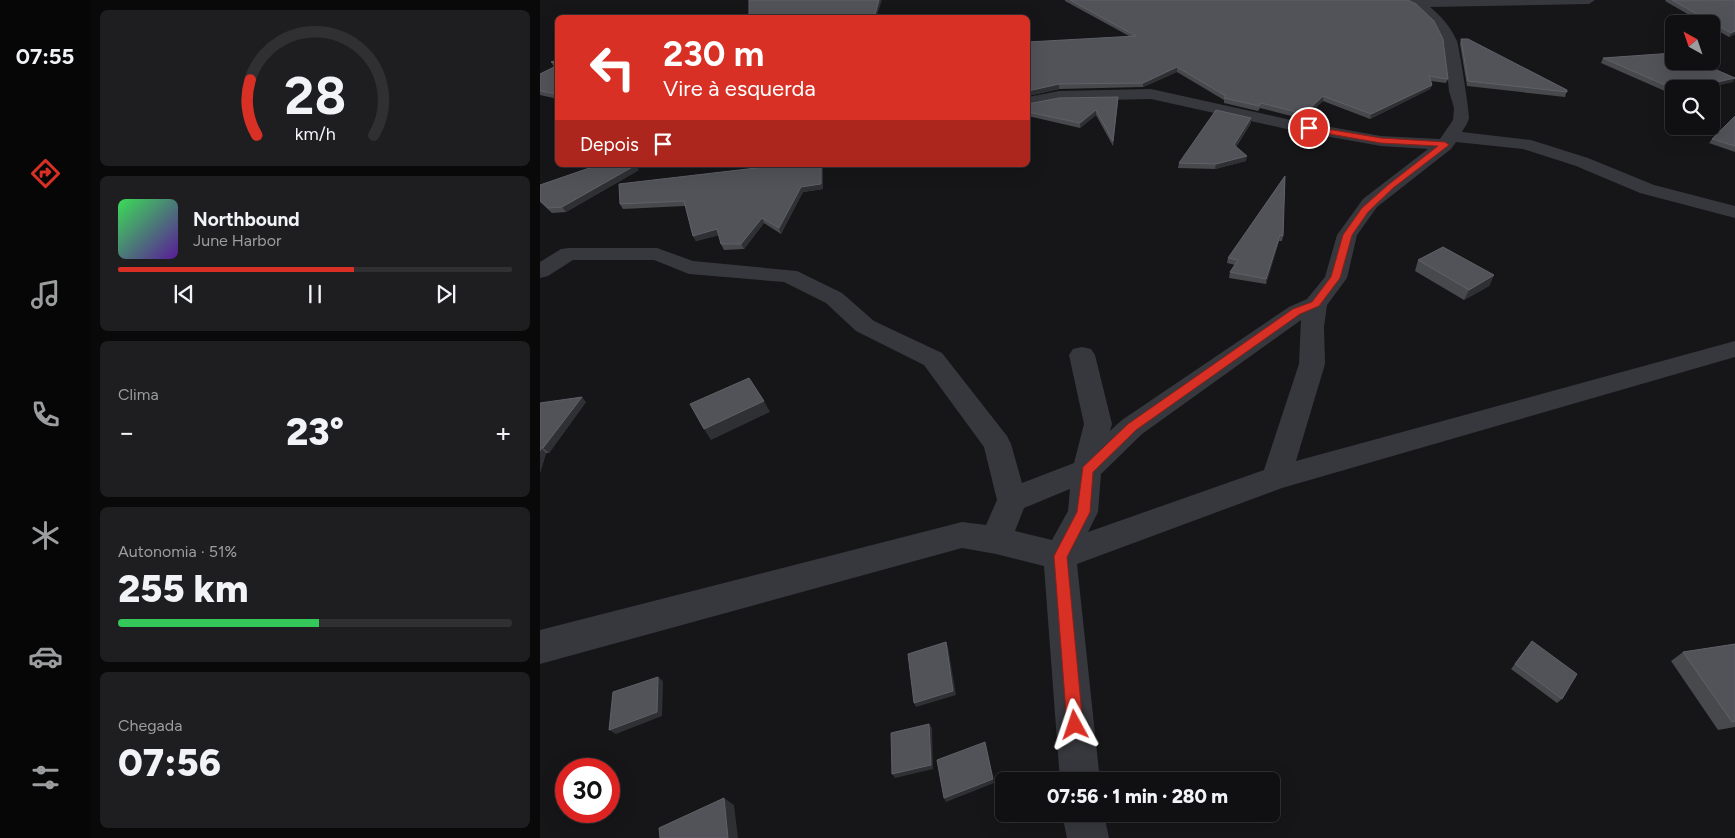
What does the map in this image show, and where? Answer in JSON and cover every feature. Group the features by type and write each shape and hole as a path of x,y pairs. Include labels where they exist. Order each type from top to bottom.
{"street":[{"path":"1415,2 1589,0"},
{"path":"1012,500 1087,470 1132,427 1296,312 1315,304 1336,278 1347,235 1365,210 1390,186 1448,140 1461,120 1462,108 1457,92 1451,43 1440,22 1415,2"},
{"path":"1030,102 1059,96 1151,94 1291,126 1381,141 1448,140 1525,144 1582,162 1647,189 1735,212"},
{"path":"540,271 569,254 592,252 658,254 690,267 789,276 834,298 865,326 933,359 997,444 1012,500 996,540"},
{"path":"1276,478 1312,364 1312,327 1315,304"},
{"path":"540,647 962,535 996,540 1060,556 1276,478 1735,349"},
{"path":"1079,772 1060,556 1083,512 1087,470 1098,424 1082,355"},
{"path":"1085,822 1088,838"}],"building":[{"path":"749,0 879,0 875,15 749,15"},
{"path":"1070,0 1408,0 1416,4 1434,21 1443,39 1448,79 1429,76 1432,85 1371,114 1323,96 1304,114 1261,103 1259,106 1224,98 1226,96 1177,67 1143,83 1059,84 1030,91 1030,42 1136,36"},
{"path":"1672,0 1735,0 1735,31 1731,33 1720,27 1720,15 1699,15"},
{"path":"1461,39 1468,39 1567,90 1567,92 1468,81"},
{"path":"1665,54 1665,70 1717,70 1735,78 1720,81 1665,80 1665,85 1603,58"},
{"path":"555,66 555,94 540,91 540,74"},
{"path":"1118,97 1113,141 1096,110 1080,123 1030,112 1030,104 1059,98"},
{"path":"1216,110 1251,118 1234,145 1247,156 1216,164 1179,163"},
{"path":"1735,116 1735,146 1712,139 1716,135 1720,135 1720,131"},
{"path":"592,167 632,167 562,207 548,208 540,200 540,185"},
{"path":"765,167 821,167 821,184 801,187 779,228 762,218 741,244 721,244 717,229 693,236 684,201 620,204 619,184"},
{"path":"1285,176 1283,236 1280,235 1266,279 1230,272 1238,260 1228,258"},
{"path":"1443,247 1494,275 1469,290 1418,260"},
{"path":"749,378 764,401 704,429 690,404"},
{"path":"582,397 543,448 541,448 540,451 540,403"},
{"path":"1532,641 1577,674 1562,699 1515,664"},
{"path":"946,642 953,691 914,703 908,654"},
{"path":"1735,644 1735,721 1732,722 1683,652"},
{"path":"658,677 657,712 609,730 613,692"},
{"path":"929,724 931,765 892,774 891,733"},
{"path":"985,742 993,779 944,798 937,760"},
{"path":"724,798 728,838 660,838 659,828"}],"route":[{"path":"1075,725 1060,556 1083,512 1087,470 1132,427 1262,338 1296,312 1315,304 1336,278 1347,235 1365,210 1390,186 1445,145 1381,141 1309,128"}]}
